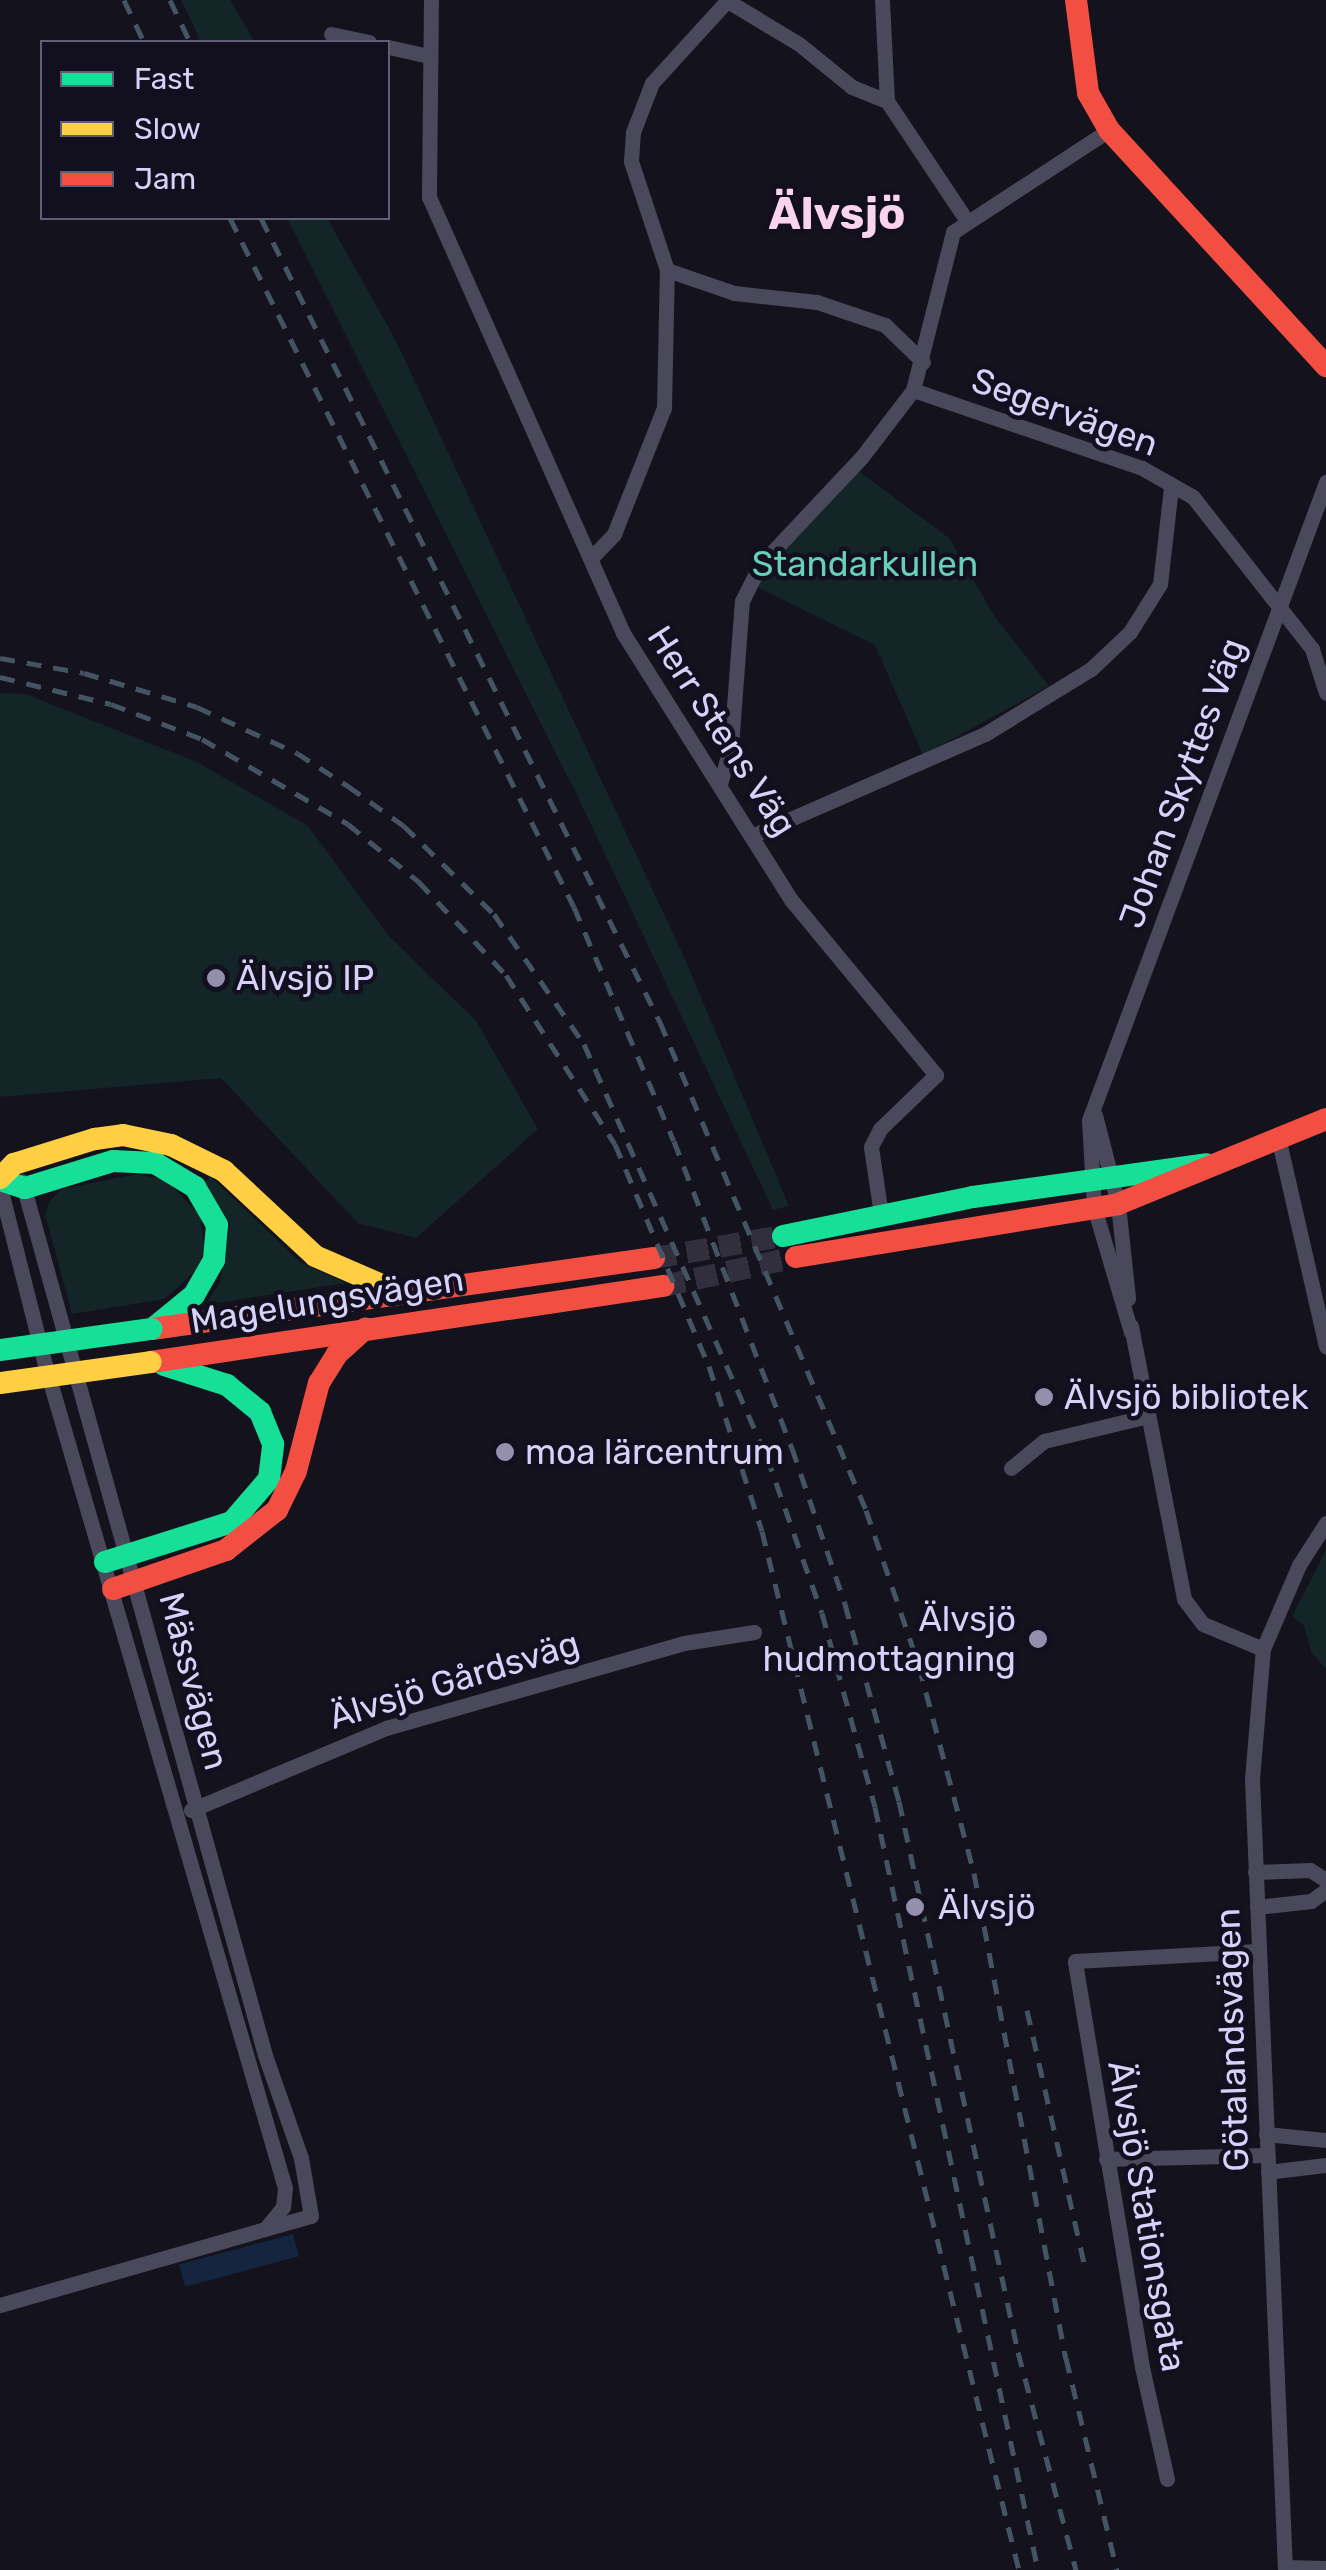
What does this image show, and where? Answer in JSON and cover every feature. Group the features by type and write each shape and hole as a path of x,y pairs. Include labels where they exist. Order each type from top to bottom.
{"main road":[{"path":"1076,0 1088,93 1108,130 1326,366"},
{"path":"796,1257 1118,1204 1326,1118"},
{"path":"4,1177 123,1135 170,1145 224,1171 315,1256 403,1294"},
{"path":"4,1177 25,1188 114,1161 155,1163 196,1187 217,1225 214,1260 194,1295 152,1328"},
{"path":"784,1236 881,1214 1207,1164"},
{"name":"Magelungsvägen","path":"0,1350 654,1258"},
{"name":"Magelungsvägen","path":"0,1383 367,1326 663,1286"},
{"path":"124,1585 226,1550 277,1510 296,1470 319,1384 337,1354 367,1326"},
{"path":"106,1562 232,1522 259,1498 273,1460 269,1430 247,1398 190,1371 151,1362"}],"street":[{"name":"Herr Stens Väg","path":"430,0 429,196 640,666 756,834 792,901 936,1075 880,1129 871,1147 881,1214"},
{"path":"592,557 614,534 661,423 667,270 631,161 633,132 652,83 727,0 799,44 852,87 887,101"},
{"path":"882,0 887,101 967,221"},
{"path":"330,34 359,40"},
{"path":"390,47 429,56"},
{"path":"720,784 732,746 742,600 760,564 860,458 914,390 946,250 967,221 1108,130"},
{"path":"667,270 734,292 817,302 885,324 923,362"},
{"name":"Segervägen","path":"914,390 1142,468 1201,504 1280,602 1312,649 1326,693"},
{"name":"Johan Skyttes Väg","path":"1263,1649 1191,1614 1144,1418 1118,1204 1101,1178 1087,1138 1094,1104 1326,482"},
{"path":"756,834 985,734 1090,669 1130,632 1160,584 1171,486"},
{"path":"1278,1137 1326,1347"},
{"name":"Mässvägen","path":"4,1177 106,1562 124,1585 197,1807 300,2158 312,2216 266,2230"},
{"name":"Johan Skyttes Väg","path":"1101,1178 1094,1207 1132,1332"},
{"name":"Mässvägen","path":"25,1188 130,1555 124,1585 178,1815 285,2188 283,2207 266,2230"},
{"path":"1011,1468 1044,1440 1144,1418"},
{"name":"Götalandsvägen","path":"1285,2569 1252,1779 1263,1649 1299,1565 1326,1523"},
{"name":"Älvsjö Gårdsväg","path":"178,1815 386,1728 684,1643 754,1632"},
{"path":"1256,1872 1310,1870 1326,1880"},
{"path":"1257,1907 1311,1902 1326,1890"},
{"name":"Älvsjö Stationsgata","path":"1168,2479 1142,2367 1114,2178 1106,2159 1074,1961 1258,1951"},
{"path":"1266,2134 1326,2140"},
{"path":"1106,2159 1267,2155"},
{"path":"1268,2172 1326,2164"},
{"path":"0,2305 266,2230"},
{"path":"1285,2569 1326,2568"}],"green space":[{"path":"181,0 230,0 254,40 200,40"},
{"path":"288,220 328,220 395,339 684,957 789,1206 773,1210 577,795"},
{"name":"Standarkullen","path":"859,471 949,538 995,617 1049,686 923,755 875,645 757,587 769,563"},
{"name":"Älvsjö IP","path":"0,693 26,694 197,762 308,826 388,935 476,1021 538,1129 416,1238 358,1223 221,1078 0,1097"},
{"path":"137,1174 166,1180 200,1216 205,1250 196,1270 165,1299 72,1314 45,1214 49,1202 61,1189"},
{"path":"210,1176 300,1262 346,1283 205,1305 220,1282 230,1224 204,1183"},
{"path":"1326,1550 1326,1669 1311,1652 1304,1626 1292,1616"}],"water":[{"path":"293,2234 299,2256 185,2287 179,2265"}],"tunnel":[{"path":"654,1258 783,1236"},
{"path":"663,1286 796,1257"}],"railway":[{"path":"124,0 143,40"},
{"path":"170,0 189,40"},
{"path":"231,220 574,907 674,1141 792,1448 845,1604 899,1801 1018,2352 1076,2570"},
{"path":"262,220 660,1022 866,1510 919,1666 974,1873 1066,2358 1117,2570"},
{"path":"0,658 84,673 197,707 297,753 348,786 404,826 494,914 584,1044 767,1457 822,1613 875,1807 1038,2570"},
{"path":"0,677 111,704 202,739 348,824 419,882 506,975 615,1144 709,1366 762,1531 1019,2570"},
{"path":"1027,2010 1085,2267"}],"traffic: fast":[{"path":"0,1180 25,1188 113,1161 155,1163 195,1187 217,1225 214,1260 194,1295 156,1326"},
{"path":"783,1236 973,1197 1207,1164"},
{"path":"0,1350 152,1329"},
{"path":"105,1562 232,1522 269,1479 273,1444 260,1412 227,1385 164,1365"}],"traffic: slow":[{"path":"0,1178 14,1164 95,1139 123,1135 171,1145 224,1171 315,1256 400,1293"},
{"path":"0,1383 151,1362"}],"traffic: jam":[{"path":"1076,0 1088,93 1109,130 1326,366"},
{"path":"796,1257 1118,1204 1326,1119"},
{"path":"152,1329 654,1258"},
{"path":"151,1362 663,1286"},
{"path":"113,1589 226,1550 277,1510 296,1471 319,1383 337,1354 365,1329"}],"place":[{"name":"Älvsjö IP","path":"216,978"},
{"name":"Älvsjö bibliotek","path":"1044,1397"},
{"name":"moa lärcentrum","path":"505,1452"},
{"name":"Älvsjö hudmottagning","path":"1038,1639"},
{"name":"Älvsjö","path":"915,1907"}],"district":[{"name":"Älvsjö","path":"837,214"}]}
